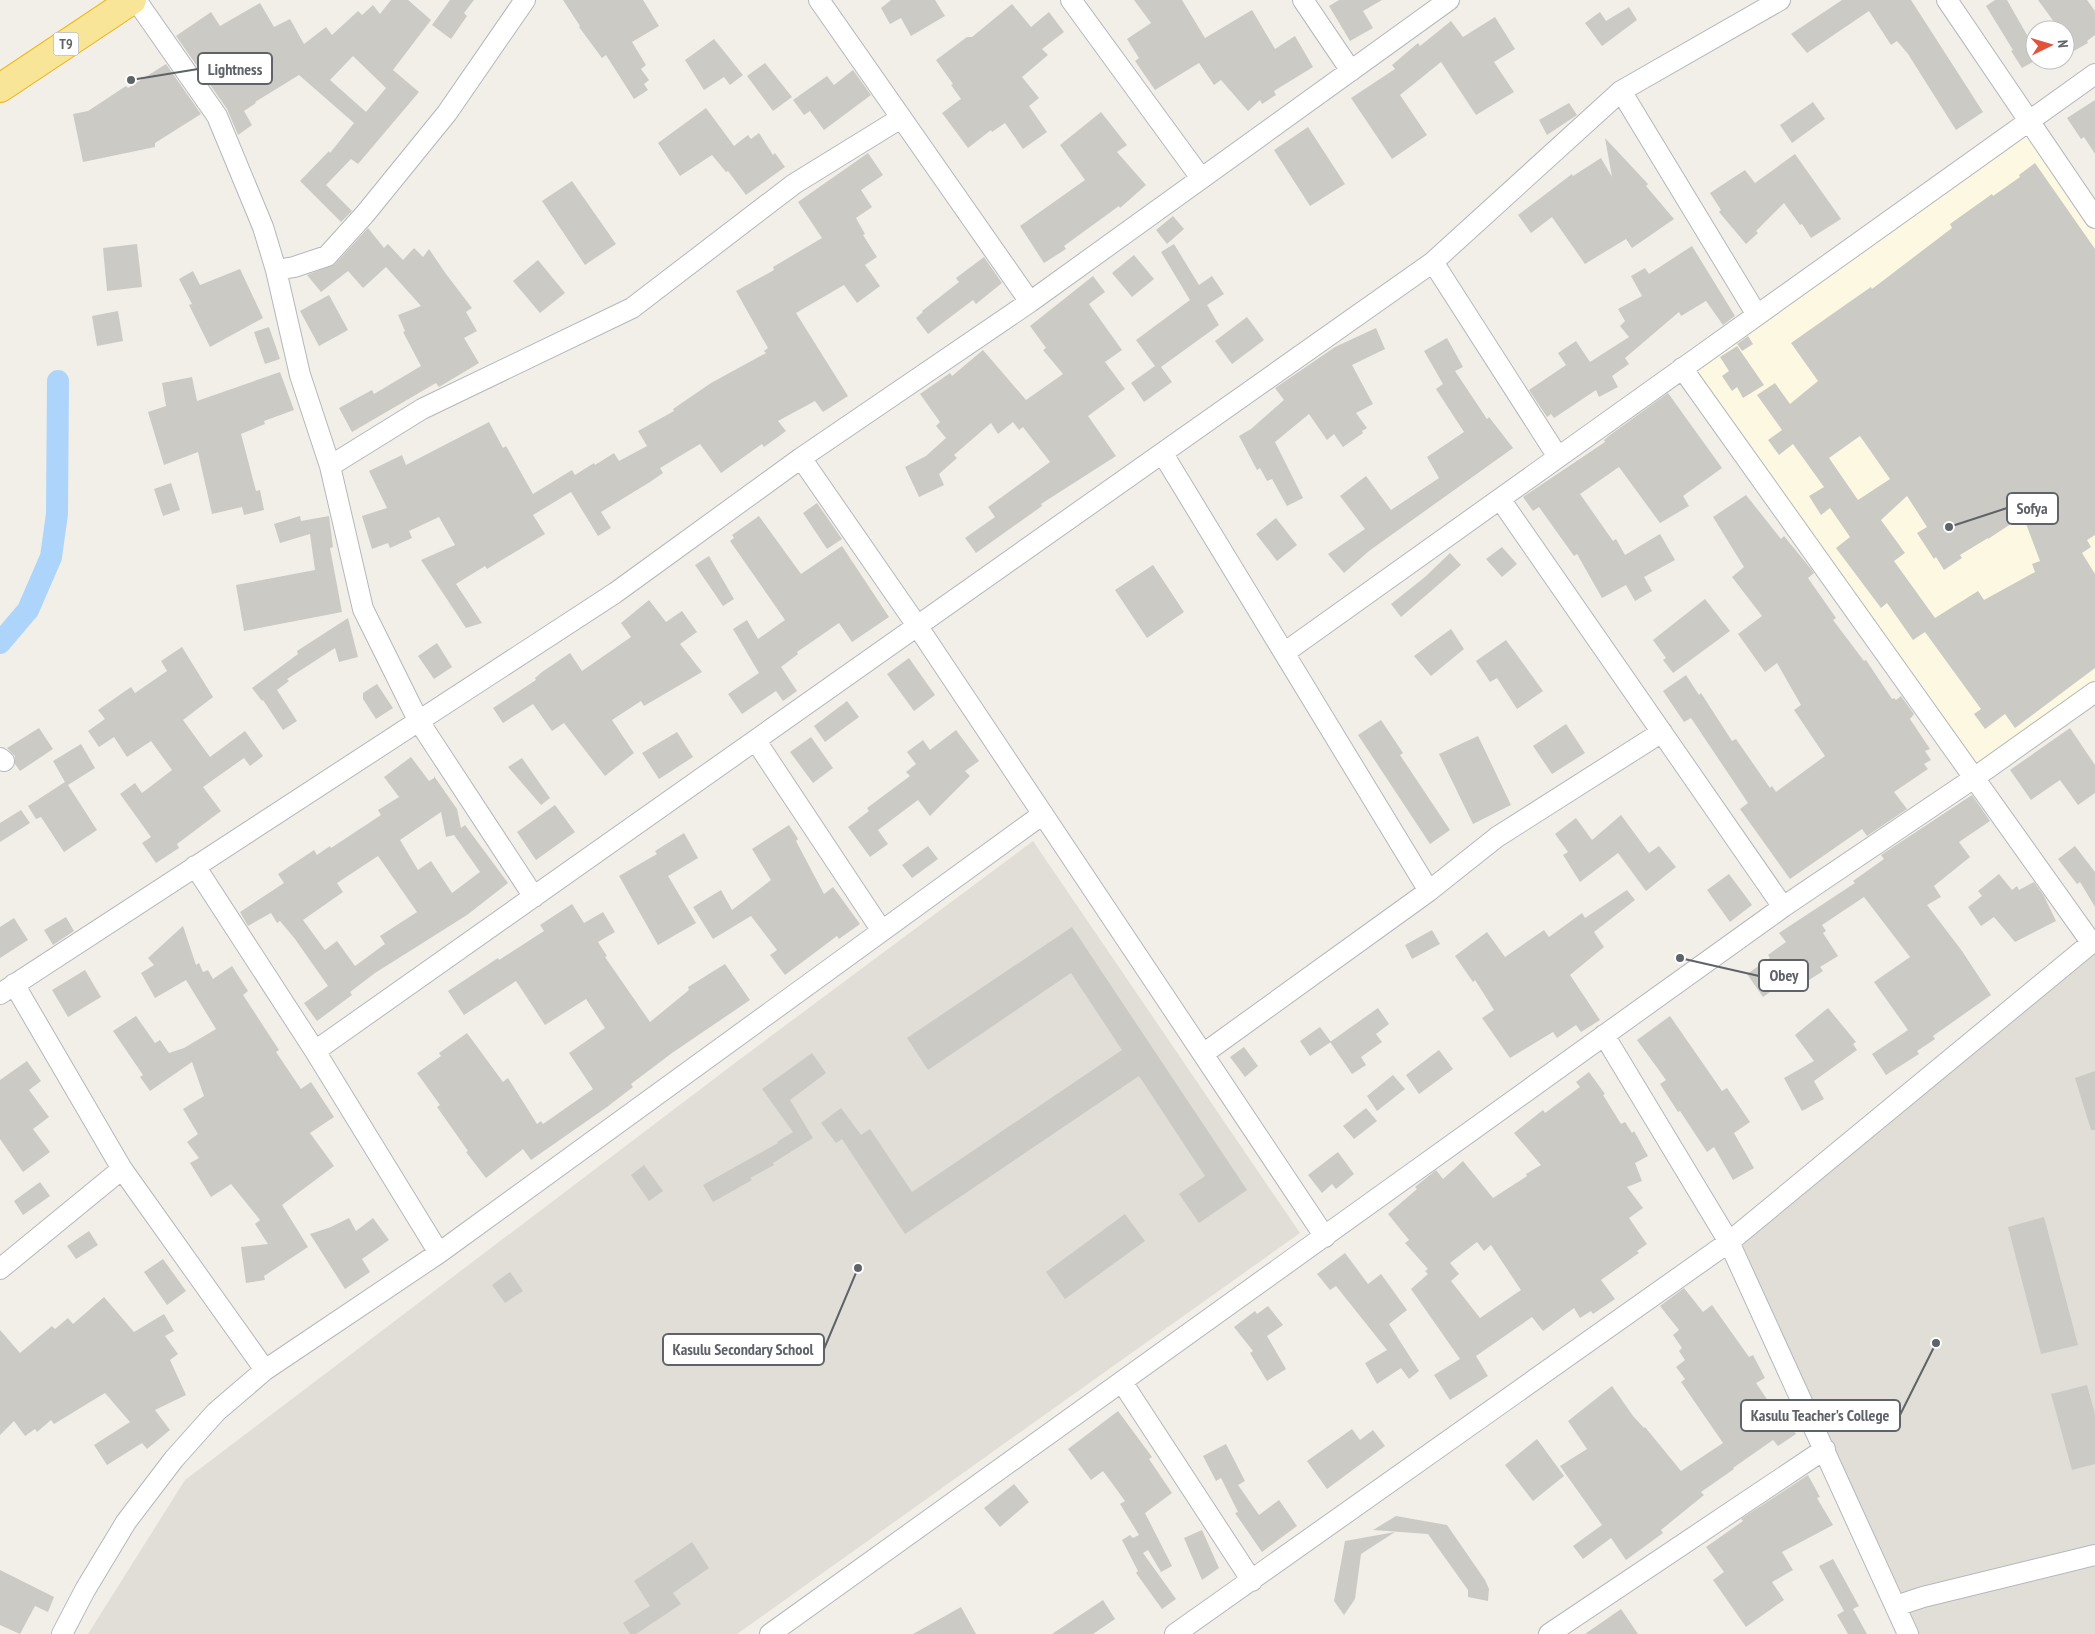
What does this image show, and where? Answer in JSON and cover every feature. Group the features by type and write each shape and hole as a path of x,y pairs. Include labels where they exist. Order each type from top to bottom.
{"highway":[{"name":"T9","path":"0,88 132,0"}],"street":[{"path":"136,0 217,116 263,228 276,270 300,375 330,466 364,609 418,720 534,897"},
{"path":"276,270 294,267 327,256 365,214 447,113 525,0"},
{"path":"819,0 1030,302"},
{"path":"1071,0 1201,178"},
{"path":"1303,0 1351,71"},
{"path":"265,1370 122,1169 7,989 615,592 801,458 1030,302 1449,0"},
{"path":"315,1052 1433,262 1621,91 1780,0"},
{"path":"1947,0 2095,218"},
{"path":"1284,653 2095,74"},
{"path":"1621,91 1757,315"},
{"path":"330,466 422,409 632,308 794,184 901,118"},
{"path":"1433,262 1558,457"},
{"path":"1175,1634 1729,1242 2093,941 1974,778 1682,368"},
{"path":"1163,454 1429,891"},
{"path":"801,458 918,626 1325,1237"},
{"path":"1500,499 1783,907"},
{"path":"770,1634 1783,907 1974,778 2095,692"},
{"path":"1203,1054 1429,891 1496,837 1662,732"},
{"path":"756,741 882,931"},
{"path":"62,1634 85,1590 126,1522 174,1458 216,1412 265,1370 439,1253 1043,814"},
{"path":"195,866 315,1052 439,1253"},
{"path":"1604,1035 1729,1242 1908,1634"},
{"path":"0,1269 122,1169"},
{"path":"1122,1382 1252,1581"},
{"path":"1549,1634 1825,1449"},
{"path":"1896,1606 1923,1597 2095,1555"}],"shaded area":[{"path":"2028,129 2095,227 2095,686 1979,768 1686,367"},
{"path":"1033,841 1300,1233 737,1634 88,1634 185,1480 739,1060"},
{"path":"2095,938 2095,1634 1909,1634 1729,1240"}],"building":[{"path":"391,0 408,0 431,20 393,70 419,92 358,164 351,159 326,185 352,211 341,222 300,181 329,151 330,153 354,123 299,75 255,102 244,111 252,125 238,135 227,109 176,36 211,12 220,26 260,3 274,27 290,19 304,44 326,27 332,35 358,11 362,15 373,5 380,14","holes":["353,56 386,88 366,112 330,80"]},
{"path":"450,0 474,0 464,13 467,16 451,39 432,25"},
{"path":"563,0 643,0 659,26 632,42 646,65 641,69 649,80 644,84 648,90 634,99 606,55 602,58 579,27"},
{"path":"891,0 935,0 945,16 911,36 901,18 890,24 881,8"},
{"path":"1134,0 1182,0 1205,38 1252,10 1275,49 1295,36 1313,67 1274,91 1276,95 1262,104 1260,100 1248,111 1221,80 1214,85 1199,63 1155,90 1135,61 1139,58 1127,39 1151,23"},
{"path":"1339,0 1382,0 1363,11 1373,28 1350,41 1329,6"},
{"path":"1842,0 1911,0 1983,112 1956,130 1908,54 1897,41 1891,45 1869,11 1807,53 1791,34"},
{"path":"1995,0 2007,0 2025,32 2025,66 2022,68 2011,51 2013,50 1986,6"},
{"path":"2038,0 2087,0 2095,11 2095,35 2087,41 2088,43 2075,50 2075,20 2053,20"},
{"path":"1012,4 1031,27 1049,12 1064,32 1042,49 1048,55 1022,77 1039,98 1029,106 1047,132 1023,149 1005,123 992,132 991,130 968,148 942,113 961,99 936,60 967,37 972,37"},
{"path":"1629,7 1637,20 1602,46 1585,23 1600,12 1606,21"},
{"path":"1495,17 1515,49 1494,62 1514,92 1476,115 1441,62 1400,95 1427,135 1392,159 1351,98 1395,69 1392,65 1418,43 1420,46 1451,21 1463,37"},
{"path":"714,39 743,75 730,85 724,77 704,90 685,60"},
{"path":"765,63 792,97 773,111 747,76"},
{"path":"166,64 201,114 155,143 155,147 83,162 73,114 88,111 126,86 128,88"},
{"path":"853,70 871,95 824,130 810,111 804,115 793,100 827,76 834,85"},
{"path":"2095,100 2095,154 2084,137 2081,139 2067,118"},
{"path":"1813,102 1825,119 1792,143 1780,125"},
{"path":"1569,103 1577,115 1547,135 1539,120"},
{"path":"706,108 734,146 748,135 751,139 759,133 773,155 775,153 785,167 746,195 728,171 726,172 712,155 680,176 658,143"},
{"path":"1101,112 1127,145 1117,152 1146,185 1120,208 1119,206 1064,246 1066,249 1044,263 1020,226 1085,180 1060,145"},
{"path":"1308,127 1345,184 1310,206 1274,150"},
{"path":"1605,138 1648,184 1646,186 1674,219 1632,248 1626,239 1585,264 1552,217 1531,233 1518,215 1572,174 1573,176 1601,158 1612,177"},
{"path":"868,153 883,175 861,190 872,207 856,218 865,234 863,235 877,257 865,265 880,286 857,303 844,285 796,313 848,396 823,412 815,401 778,421 786,431 764,447 762,444 721,473 700,444 660,468 663,473 650,482 601,512 611,528 598,536 571,492 533,515 545,534 487,569 485,566 456,584 482,623 466,628 421,560 455,545 439,517 409,531 412,538 390,548 388,543 372,549 362,516 387,508 369,471 402,455 406,465 489,422 503,448 506,446 533,494 572,470 575,475 614,453 619,461 647,446 638,431 674,411 673,409 711,383 766,353 764,351 768,348 736,291 774,270 773,267 822,238 798,202"},
{"path":"1795,154 1841,219 1811,238 1784,203 1756,231 1758,233 1746,244 1719,212 1721,210 1710,193 1745,170 1755,183"},
{"path":"2035,163 2095,249 2095,535 2087,540 2091,547 2082,553 2095,574 2095,668 2015,728 2005,714 1985,729 1974,714 1981,709 1925,632 1913,640 1887,603 1881,608 1836,548 1850,537 1830,508 1821,515 1809,496 1824,487 1793,444 1779,455 1768,440 1782,430 1757,395 1775,383 1790,404 1818,381 1791,343 1871,287 1872,289 1952,228 1950,224 2020,177 2019,175","holes":["1860,436 1890,479 1858,500 1829,458","1907,496 1927,527 1917,533 1934,559 1936,557 1944,570 1962,558 1960,555 2023,516 2040,561 2032,564 2035,572 1984,600 1978,591 1935,618 1894,561 1905,553 1881,520"]},
{"path":"572,181 616,244 585,265 542,201"},
{"path":"1173,216 1184,229 1167,244 1156,230"},
{"path":"368,228 384,248 388,244 403,260 414,248 423,257 429,249 472,308 466,312 477,331 464,338 479,363 439,387 436,383 352,432 339,408 372,390 374,394 421,366 403,332 405,331 398,315 421,306 386,267 363,288 348,271 321,292 307,275 335,264"},
{"path":"137,244 142,287 107,291 103,248"},
{"path":"1174,244 1199,285 1212,276 1224,294 1207,305 1219,325 1161,367 1172,382 1144,402 1131,383 1155,366 1136,340 1190,300 1161,252"},
{"path":"1692,246 1735,316 1723,325 1706,301 1681,316 1679,312 1625,358 1629,364 1612,376 1618,387 1599,397 1596,390 1554,418 1551,414 1547,417 1529,390 1566,365 1558,353 1576,341 1590,362 1629,337 1620,326 1625,321 1618,309 1642,296 1631,276 1645,268 1649,274"},
{"path":"1134,255 1154,279 1132,297 1112,273"},
{"path":"984,257 1002,283 976,304 973,300 928,334 916,318 922,311 959,282 956,278"},
{"path":"538,260 565,293 540,313 513,281"},
{"path":"240,269 263,318 210,347 189,305 192,304 179,279 193,271 200,285"},
{"path":"1093,276 1105,292 1089,304 1122,350 1105,362 1125,389 1088,416 1116,456 1041,504 1042,506 976,553 965,538 995,517 988,507 1050,462 1023,427 1019,430 1013,422 998,434 991,423 954,455 957,458 939,474 944,485 919,497 905,467 926,456 946,438 936,426 940,422 920,394 950,373 952,376 983,350 1026,400 1063,374 1043,350 1046,348 1030,326"},
{"path":"329,295 348,330 319,346 300,311"},
{"path":"118,311 123,341 97,346 92,316"},
{"path":"1247,317 1264,340 1232,364 1215,341"},
{"path":"269,327 280,359 265,364 254,332"},
{"path":"1376,328 1385,349 1352,365 1373,404 1356,413 1367,428 1362,431 1363,433 1343,447 1334,434 1327,440 1309,414 1275,442 1303,498 1287,506 1272,479 1267,481 1260,468 1257,470 1239,436 1251,429 1284,400 1275,388 1335,347"},
{"path":"1748,336 1753,344 1742,351 1737,344"},
{"path":"1447,338 1463,367 1455,371 1487,419 1489,417 1513,448 1369,551 1344,573 1328,554 1365,529 1340,496 1366,476 1391,510 1439,478 1427,457 1464,432 1436,389 1443,384 1424,351"},
{"path":"1737,346 1764,385 1743,398 1737,387 1732,391 1722,376 1729,371 1720,357"},
{"path":"280,372 294,410 264,421 265,424 241,434 256,491 260,490 264,510 244,515 242,507 212,514 198,452 164,465 148,412 166,406 162,383 192,377 197,401"},
{"path":"1668,393 1722,468 1683,496 1689,506 1660,523 1619,467 1580,494 1613,541 1616,539 1625,555 1660,534 1675,560 1644,577 1652,591 1635,601 1626,585 1602,598 1577,554 1574,556 1539,507 1533,511 1523,497 1605,442 1604,440 1610,435"},
{"path":"171,483 180,510 163,516 154,489"},
{"path":"1746,495 1781,539 1784,536 1814,573 1808,578 1836,618 1833,620 1864,661 1866,660 1892,699 1896,700 1901,696 1914,714 1910,719 1930,749 1925,751 1931,760 1924,764 1928,769 1894,792 1907,809 1867,836 1862,829 1790,879 1740,809 1748,803 1691,718 1684,722 1663,691 1686,675 1699,695 1701,693 1732,741 1736,739 1770,788 1772,786 1776,792 1825,756 1794,710 1801,705 1777,663 1765,672 1738,634 1762,616 1732,577 1744,567 1713,517"},
{"path":"817,503 842,539 827,549 803,513"},
{"path":"300,516 301,521 329,516 333,547 330,548 342,612 244,631 236,585 315,570 310,534 280,543 274,524"},
{"path":"759,516 801,574 842,546 889,617 852,642 839,623 797,652 798,654 781,667 797,691 783,701 776,691 742,714 728,694 759,673 733,629 747,620 758,639 785,620 730,541 734,538 732,535"},
{"path":"1276,518 1297,545 1277,561 1256,534"},
{"path":"1502,547 1517,564 1502,577 1486,559"},
{"path":"1450,553 1461,565 1401,617 1391,604 1425,577"},
{"path":"709,556 734,599 723,606 695,565"},
{"path":"1153,565 1184,612 1147,638 1115,590"},
{"path":"1705,599 1730,631 1673,673 1663,660 1666,658 1653,640"},
{"path":"649,600 666,622 682,611 697,632 680,644 702,672 644,706 641,701 612,720 634,753 605,776 564,723 552,731 533,704 503,723 493,708 536,680 535,678 542,672 570,653 582,671 631,637 621,623"},
{"path":"348,618 358,657 339,662 335,648 287,679 289,681 277,690 297,721 283,730 263,700 252,688 298,654 297,651"},
{"path":"1451,629 1464,649 1431,676 1414,656"},
{"path":"1506,640 1543,691 1517,709 1497,678 1490,682 1476,661"},
{"path":"437,643 452,667 434,679 418,656"},
{"path":"182,647 213,697 183,720 210,757 245,731 263,756 250,766 244,758 203,787 221,811 177,844 179,848 156,863 142,843 151,837 120,794 135,783 142,793 172,770 151,741 127,757 114,737 99,747 88,731 105,719 98,710 131,687 135,693 167,671 161,661"},
{"path":"909,658 935,695 914,711 887,674"},
{"path":"377,684 393,708 376,719 363,699 363,693"},
{"path":"847,701 859,717 825,742 814,726"},
{"path":"1381,720 1403,753 1400,755 1450,830 1430,844 1358,735"},
{"path":"1566,724 1585,753 1552,774 1533,746"},
{"path":"39,728 53,749 20,771 15,764 15,756 7,748"},
{"path":"2070,728 2095,765 2095,793 2078,805 2060,780 2031,800 2010,770"},
{"path":"956,730 979,761 965,771 970,776 930,816 918,800 878,830 888,844 870,857 848,827 869,811 867,808 910,776 906,772 916,764 907,752 923,740 930,750"},
{"path":"677,732 693,757 659,779 642,753"},
{"path":"1478,736 1511,805 1473,824 1439,754"},
{"path":"811,737 833,768 813,783 790,752"},
{"path":"81,744 95,768 68,785 97,830 64,852 41,817 36,819 28,806 65,782 53,761"},
{"path":"411,757 429,781 434,776 457,809 461,828 465,825 508,883 467,915 375,973 350,992 352,995 317,1021 304,1003 328,986 295,939 280,921 277,923 271,913 248,926 240,912 284,883 278,874 314,850 317,855 330,846 331,848 381,815 378,810 399,797 384,777","holes":["441,812 446,837 454,835 480,872 452,893 431,861 418,870 400,840","378,856 417,912 380,936 385,944 355,966 337,941 325,950 303,920 343,892 337,883"]},
{"path":"522,758 550,798 541,805 508,767"},
{"path":"1972,795 1990,821 1959,842 1970,857 1934,886 1941,897 1927,905 1962,951 1991,995 1933,1036 1935,1039 1917,1051 1919,1054 1886,1075 1872,1054 1908,1030 1874,982 1910,957 1864,897 1822,925 1826,931 1823,933 1838,956 1820,967 1823,971 1809,980 1802,970 1763,997 1747,974 1770,958 1768,955 1786,942 1779,933 1855,883 1853,881 1884,859 1881,855"},
{"path":"555,805 575,832 536,860 517,832"},
{"path":"21,810 30,823 0,842 0,823"},
{"path":"1621,815 1649,853 1659,846 1676,867 1646,891 1618,853 1580,882 1563,855 1568,852 1555,834 1576,818 1592,840"},
{"path":"789,825 798,839 796,841 824,894 833,887 860,924 839,939 837,936 785,975 770,955 777,950 751,916 713,939 693,907 721,890 732,910 771,880 752,849"},
{"path":"684,833 698,858 668,876 696,923 658,945 619,876 657,854 655,851"},
{"path":"928,846 938,859 912,878 902,865"},
{"path":"2075,846 2095,872 2095,907 2080,882 2077,884 2058,859"},
{"path":"1729,874 1752,905 1730,922 1707,890"},
{"path":"1999,874 2012,890 2017,886 2019,890 2034,882 2044,896 2056,921 2015,942 1994,917 1981,926 1968,907 1982,896 1978,891"},
{"path":"1627,890 1635,900 1594,932 1604,947 1570,975 1600,1020 1581,1032 1576,1025 1557,1038 1553,1032 1510,1058 1482,1018 1494,1010 1475,980 1473,982 1455,956 1487,932 1505,957 1544,930 1549,937 1582,913 1585,918"},
{"path":"572,904 584,923 603,912 615,932 598,942 607,956 605,957 650,1022 689,990 688,987 725,964 750,1000 672,1053 631,1084 633,1087 607,1107 531,1160 523,1149 486,1178 466,1152 468,1151 437,1107 440,1105 417,1073 441,1056 439,1053 467,1033 503,1082 508,1078 537,1124 541,1121 543,1124 593,1089 569,1053 605,1028 586,999 545,1025 516,981 464,1015 448,991 544,931 540,925"},
{"path":"66,917 74,931 53,945 44,930"},
{"path":"14,918 28,940 0,958 0,927"},
{"path":"183,926 196,965 199,963 203,972 208,970 213,979 232,966 248,991 243,995 279,1050 276,1052 301,1089 311,1082 334,1117 310,1133 334,1166 282,1205 308,1247 264,1276 265,1280 246,1283 241,1247 268,1244 255,1224 260,1220 231,1184 211,1197 190,1163 199,1158 187,1142 198,1134 183,1109 204,1096 192,1062 150,1091 140,1077 143,1075 113,1031 136,1016 155,1043 160,1040 169,1053 184,1048 216,1029 186,980 155,998 141,973 154,965 148,958"},
{"path":"1072,927 1247,1190 1199,1223 1179,1194 1205,1176 1139,1076 905,1234 842,1139 836,1143 821,1123 841,1108 861,1135 870,1129 912,1192 1122,1050 1071,973 928,1070 907,1038"},
{"path":"1432,930 1440,944 1412,959 1405,945"},
{"path":"85,970 101,997 68,1017 52,990"},
{"path":"1378,1008 1389,1024 1376,1034 1382,1042 1361,1057 1366,1065 1352,1074 1330,1042"},
{"path":"1828,1008 1856,1042 1853,1044 1857,1050 1814,1081 1824,1099 1802,1111 1784,1078 1814,1061 1795,1035"},
{"path":"1670,1016 1722,1091 1727,1088 1750,1122 1734,1133 1754,1168 1733,1180 1714,1147 1707,1152 1680,1111 1678,1112 1660,1084 1666,1080 1637,1040"},
{"path":"1320,1027 1331,1042 1310,1056 1300,1041"},
{"path":"1244,1047 1258,1066 1245,1077 1230,1057"},
{"path":"1439,1050 1453,1069 1419,1094 1406,1075"},
{"path":"812,1053 826,1073 790,1100 813,1138 773,1163 774,1165 750,1178 752,1180 713,1202 703,1185 778,1143 793,1132 762,1089"},
{"path":"27,1061 41,1081 29,1090 49,1117 33,1129 50,1152 23,1172 0,1139 0,1080"},
{"path":"2095,1071 2095,1130 2091,1130 2075,1078"},
{"path":"1589,1072 1605,1094 1603,1095 1621,1124 1625,1122 1632,1133 1634,1131 1648,1156 1635,1163 1642,1181 1627,1187 1643,1208 1629,1218 1647,1244 1637,1251 1639,1253 1601,1280 1615,1299 1593,1314 1591,1311 1580,1318 1574,1308 1543,1331 1532,1317 1476,1356 1488,1376 1450,1400 1434,1375 1460,1359 1411,1289 1428,1274 1425,1271 1428,1269 1405,1243 1409,1240 1388,1214 1417,1189 1415,1187 1436,1170 1443,1179 1463,1161 1493,1198 1527,1176 1526,1174 1541,1165 1514,1133 1543,1110 1545,1113 1580,1087 1576,1082","holes":["1477,1242 1484,1251 1491,1245 1521,1290 1480,1318 1451,1281 1459,1274 1450,1263"]},
{"path":"1393,1075 1405,1089 1377,1111 1367,1096"},
{"path":"1366,1108 1377,1121 1354,1139 1343,1126"},
{"path":"1338,1152 1354,1174 1336,1189 1332,1184 1322,1193 1308,1175"},
{"path":"644,1165 663,1191 649,1201 631,1175"},
{"path":"40,1182 50,1196 23,1215 14,1201"},
{"path":"1125,1214 1145,1241 1065,1299 1046,1272"},
{"path":"2044,1217 2078,1345 2041,1354 2008,1227"},
{"path":"349,1218 356,1231 373,1218 389,1240 362,1259 370,1272 345,1289 310,1234"},
{"path":"89,1231 98,1245 76,1259 67,1246"},
{"path":"1345,1253 1368,1284 1381,1274 1407,1310 1389,1324 1419,1371 1409,1379 1401,1368 1377,1384 1365,1363 1387,1350 1336,1286 1330,1290 1317,1274"},
{"path":"163,1259 186,1291 167,1305 144,1272"},
{"path":"510,1272 523,1291 505,1303 492,1285"},
{"path":"1684,1288 1703,1312 1712,1305 1749,1357 1753,1355 1765,1378 1756,1383 1777,1414 1780,1411 1796,1434 1778,1446 1773,1440 1733,1468 1701,1492 1704,1495 1661,1530 1663,1533 1626,1560 1611,1538 1583,1559 1573,1546 1602,1525 1560,1466 1587,1449 1568,1421 1612,1386 1633,1416 1645,1427 1681,1471 1723,1443 1681,1382 1685,1379 1676,1367 1685,1360 1679,1351 1682,1348 1673,1335 1679,1330 1660,1306"},
{"path":"104,1297 134,1332 164,1314 174,1331 165,1336 178,1354 170,1360 186,1395 155,1410 170,1430 147,1449 142,1443 107,1465 94,1445 130,1422 105,1393 54,1424 51,1420 37,1432 35,1429 25,1436 14,1421 0,1435 0,1330 20,1353 52,1326 55,1329 68,1318 73,1324"},
{"path":"1268,1306 1283,1325 1267,1336 1286,1369 1267,1381 1250,1353 1253,1351 1234,1327 1255,1311 1257,1314"},
{"path":"2087,1385 2095,1414 2095,1464 2072,1470 2051,1394"},
{"path":"1118,1411 1152,1457 1149,1459 1172,1493 1145,1513 1172,1566 1161,1572 1148,1550 1143,1553 1176,1599 1162,1609 1136,1573 1138,1571 1122,1540 1130,1535 1133,1538 1139,1535 1120,1504 1125,1501 1103,1471 1091,1480 1068,1449"},
{"path":"1352,1429 1360,1440 1373,1430 1385,1446 1327,1489 1307,1461"},
{"path":"1537,1439 1564,1476 1533,1501 1505,1465"},
{"path":"1226,1444 1245,1481 1238,1485 1259,1515 1279,1500 1297,1526 1262,1552 1235,1513 1238,1512 1221,1478 1216,1481 1203,1456"},
{"path":"1808,1475 1820,1497 1817,1498 1833,1525 1782,1552 1793,1570 1772,1582 1784,1600 1746,1627 1713,1580 1724,1572 1706,1547 1743,1521 1741,1519"},
{"path":"1014,1484 1029,1502 1000,1527 984,1508"},
{"path":"1396,1516 1447,1525 1485,1580 1489,1589 1488,1601 1468,1597 1468,1590 1428,1534 1373,1530"},
{"path":"1202,1530 1219,1568 1202,1580 1184,1538"},
{"path":"1395,1532 1361,1554 1355,1599 1344,1615 1334,1601 1345,1541"},
{"path":"692,1542 709,1568 673,1593 681,1604 636,1634 630,1634 623,1623 650,1606 634,1581"},
{"path":"1833,1559 1859,1606 1853,1609 1867,1634 1848,1634 1837,1615 1844,1611 1819,1566"},
{"path":"0,1570 54,1597 48,1612 35,1606 20,1634 0,1625"},
{"path":"1103,1600 1115,1619 1093,1634 1052,1634"},
{"path":"961,1607 976,1634 913,1634"},
{"path":"1621,1609 1638,1634 1585,1634"}],"waterway":[{"path":"0,643 28,610 51,557 57,514 58,381"}],"place":[{"name":"Lightness","path":"131,80"},
{"name":"Sofya","path":"1949,527"},
{"name":"Obey","path":"1680,958"},
{"name":"Kasulu Secondary School","path":"858,1268"},
{"name":"Kasulu Teacher's College","path":"1936,1343"}]}
